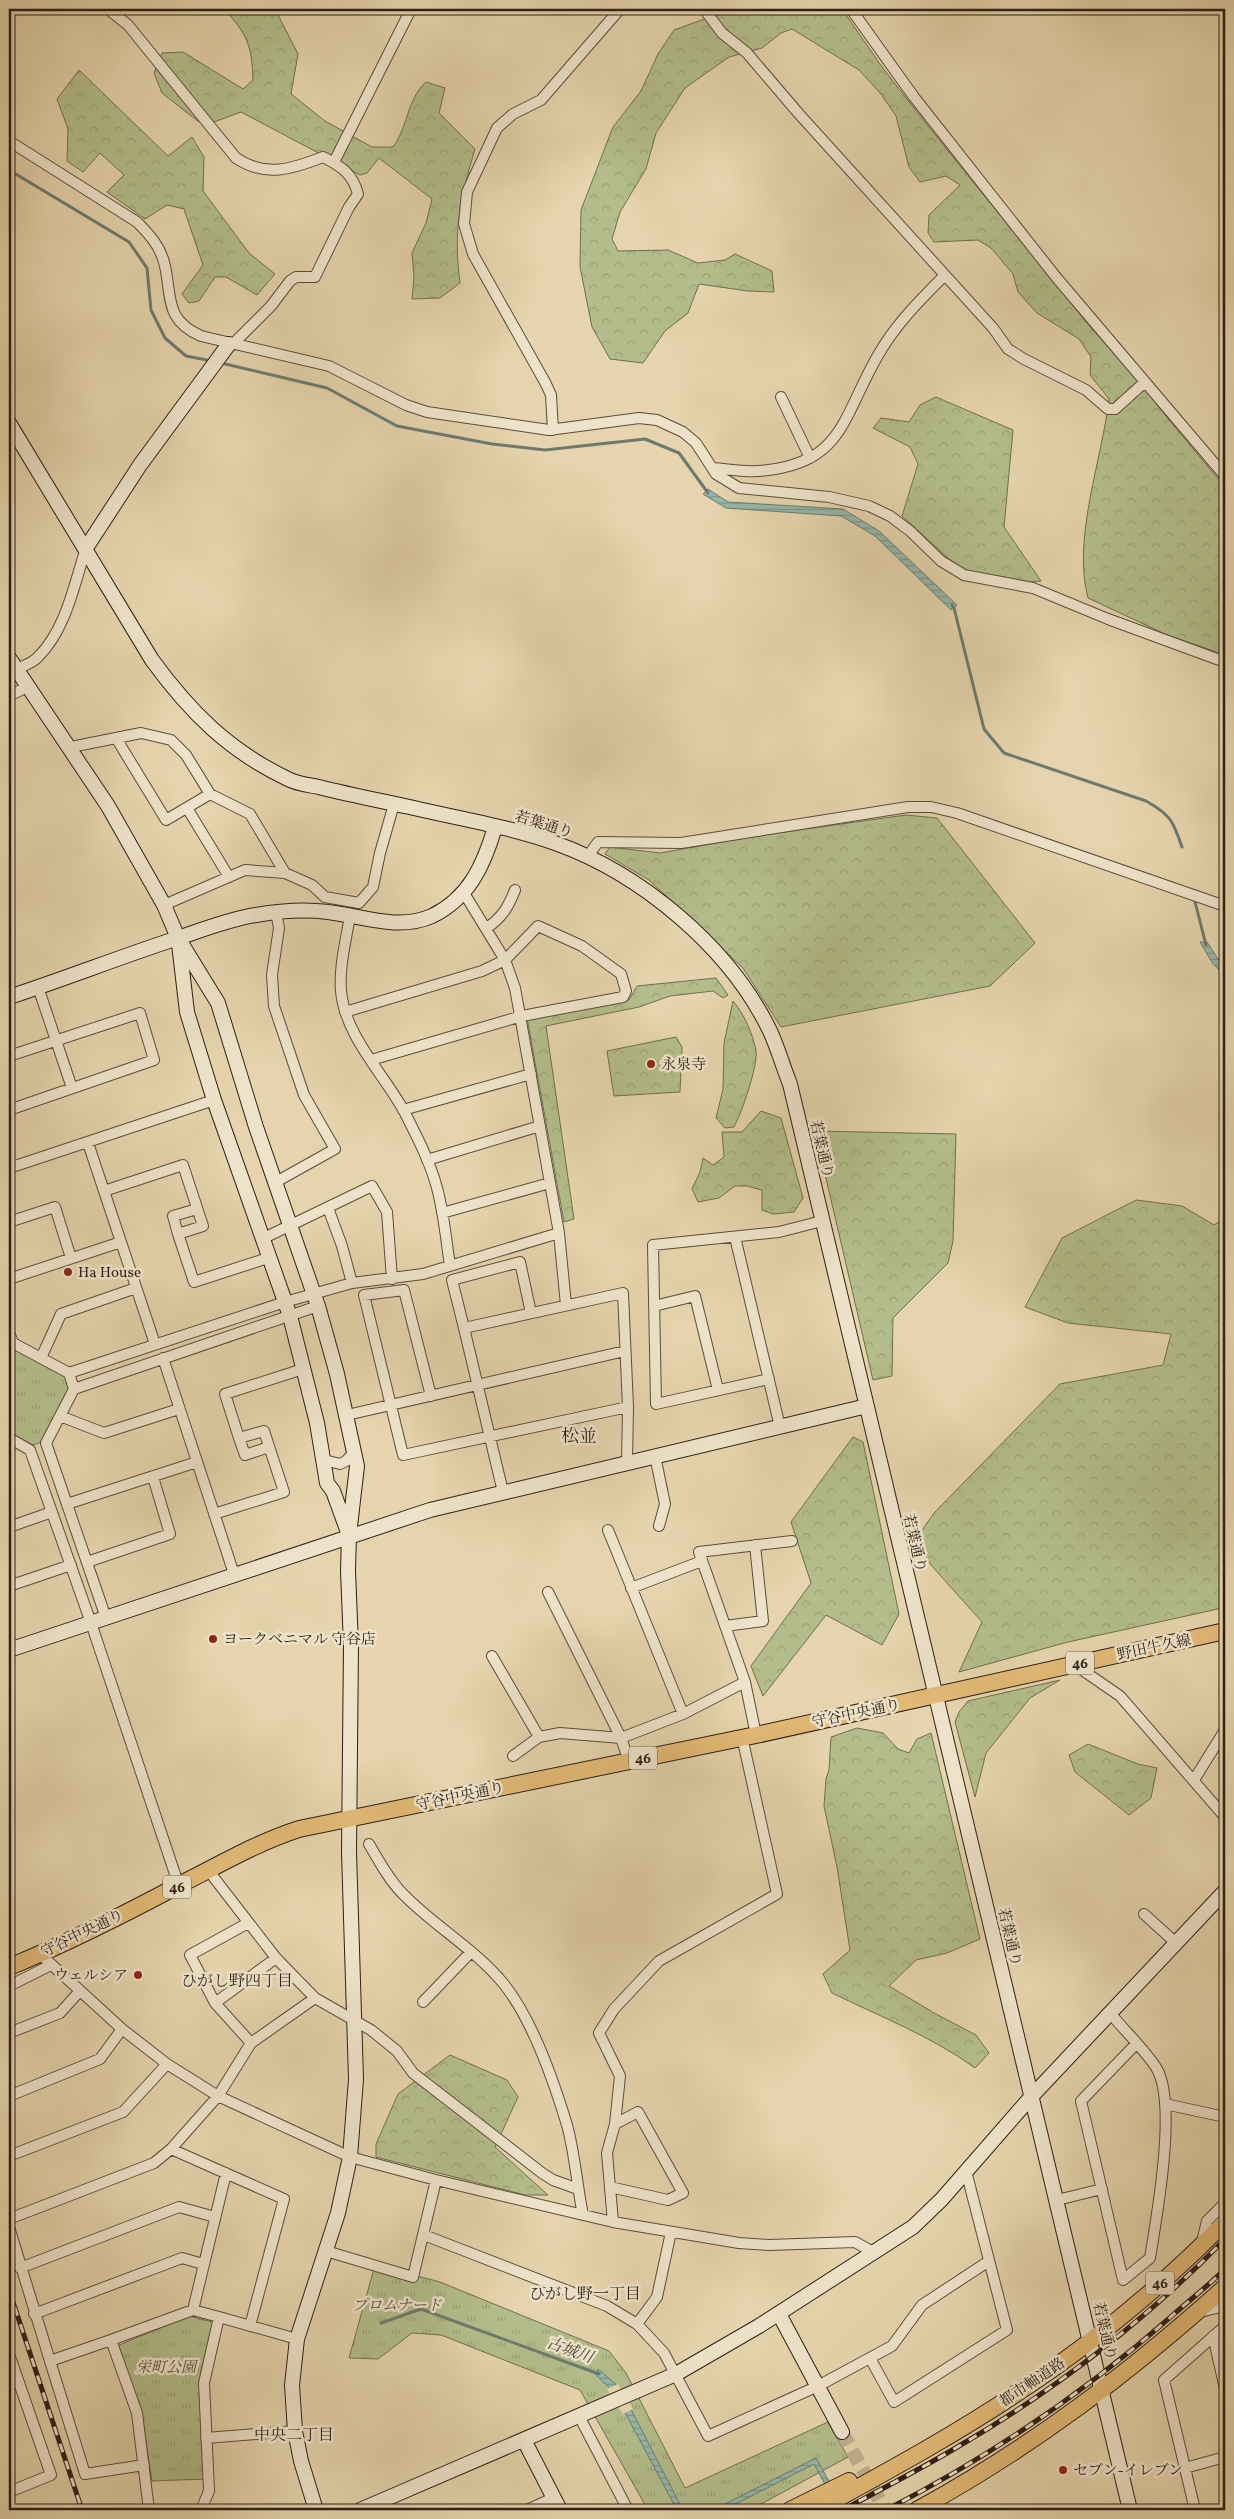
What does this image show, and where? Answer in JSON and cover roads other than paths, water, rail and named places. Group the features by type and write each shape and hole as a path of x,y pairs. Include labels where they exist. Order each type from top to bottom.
{"main road":[{"name":"野田牛久線","path":"936,1695 1225,1631"},
{"name":"守谷中央通り","path":"9,1967 46,1960 264,1840 299,1829 749,1736 936,1695"},
{"name":"都市軸道路","path":"817,2510 894,2467 1017,2393 1091,2340 1138,2303 1201,2247 1225,2222"},
{"path":"927,2510 1051,2429 1102,2391 1137,2364 1225,2287"},
{"name":"46","path":"790,2510 869,2472 894,2467"},
{"path":"917,2510 985,2472"}],"street":[{"path":"108,9 128,25 236,158 249,167 288,170 323,157 334,162 354,179 358,194 349,207 315,277 296,277 290,281 271,306 220,356 140,465 86,548 54,637 36,659 13,664 108,806 164,905 178,938 218,1003 274,1183 316,1300 347,1415 357,1466 349,1536 349,1819 356,2079 350,2157 338,2213 297,2339 292,2385 295,2431 301,2461 316,2510"},
{"path":"334,162 411,9"},
{"path":"553,430 550,395 546,384 473,254 464,224 464,209 471,180 497,128 513,114 541,100 620,9"},
{"path":"704,9 722,33 747,53 1008,348 1024,359 1086,390 1108,409 1115,409 1145,382"},
{"path":"850,9 914,97 1018,226 1056,277 1225,476"},
{"path":"9,141 137,222 153,237 165,265 169,302 175,318 188,330 231,345 310,360 328,366 406,405 426,412 553,430 639,418 657,420 683,432 696,443 712,468 725,481 739,488 830,497 868,506 890,516 910,531 941,561 964,575 1033,588 1136,630 1225,662"},
{"path":"712,468 758,471 792,465 824,450 838,434 878,355 912,308 945,275"},
{"path":"781,397 810,458"},
{"name":"若葉通り","path":"9,423 86,548 97,572 152,660 176,693 206,725 249,758 290,780 495,827 556,843 588,856 630,880 674,911 716,952 748,994 770,1031 790,1084 1130,2510"},
{"path":"9,696 27,686"},
{"path":"70,747 142,733 171,740 186,755 210,794 250,814 285,873"},
{"path":"116,738 166,820 210,794"},
{"path":"164,905 252,869 285,873 312,885 325,897 359,904 374,887 380,853 394,804"},
{"path":"588,856 598,842 681,843 884,809 931,807 957,813 1225,906"},
{"path":"187,808 229,877"},
{"path":"9,997 232,920 276,912 327,912 388,922 410,922 430,916 447,907 464,893 474,880 487,856 495,827"},
{"path":"487,928 502,917 509,907 515,890"},
{"path":"464,893 505,960 522,1016 559,1233 566,1305"},
{"path":"274,1183 334,1149 304,1094 274,1006 272,975 279,928 276,912"},
{"path":"350,916 341,972 341,992 345,1012 352,1030 403,1110 427,1160 437,1186 450,1266"},
{"path":"345,1012 482,971 505,960 538,926 582,946 621,974 626,991 623,998 522,1016 372,1060"},
{"path":"178,938 187,1012 214,1100 271,1257 290,1316 318,1423 327,1483 333,1490 349,1536"},
{"path":"38,987 72,1088"},
{"path":"9,1056 140,1014 154,1060 9,1110"},
{"path":"403,1110 531,1074"},
{"path":"9,1168 214,1100"},
{"path":"427,1160 540,1126"},
{"path":"88,1143 155,1344"},
{"path":"104,1191 183,1165 203,1226 178,1234"},
{"path":"442,1213 550,1183"},
{"path":"264,1238 372,1186 387,1212 392,1279"},
{"path":"9,1222 56,1207 71,1258"},
{"path":"328,1208 342,1246 352,1283"},
{"path":"197,1209 172,1216 194,1282 271,1257"},
{"path":"769,1379 656,1404 653,1245 779,1232 822,1221"},
{"path":"106,1618 46,1443 74,1389 290,1316 316,1300 352,1283 423,1274 559,1233"},
{"path":"735,1237 780,1427"},
{"path":"9,1279 121,1242"},
{"path":"503,1492 452,1280 520,1262 531,1313"},
{"path":"41,1358 60,1314 136,1288"},
{"path":"430,1396 404,1290 364,1295 403,1455 628,1407"},
{"path":"464,1328 623,1293 628,1407 627,1462"},
{"path":"654,1306 695,1296 718,1390"},
{"path":"69,1373 285,1302 316,1300"},
{"path":"9,1332 13,1343 69,1373 74,1389"},
{"path":"347,1415 625,1352"},
{"path":"163,1358 234,1574"},
{"path":"269,1447 245,1455 225,1394 303,1369"},
{"path":"9,1650 430,1510 867,1406"},
{"path":"60,1416 104,1433 180,1409"},
{"path":"214,1514 284,1492 264,1430 239,1438"},
{"path":"9,1438 30,1450 91,1623 179,1886"},
{"path":"324,1460 340,1464 346,1462 354,1452"},
{"path":"655,1456 665,1504 659,1526"},
{"path":"67,1504 197,1462"},
{"path":"87,1562 170,1534 153,1477"},
{"path":"9,1527 52,1512"},
{"path":"608,1530 683,1714"},
{"path":"613,2222 607,2153 616,2124 620,2076 600,2033 614,2009 659,1961 777,1894 749,1736 745,1682 699,1552 792,1541"},
{"path":"725,1626 763,1620 755,1545"},
{"path":"631,1588 702,1561"},
{"path":"9,1586 70,1565"},
{"path":"548,1592 621,1738 629,1761"},
{"path":"492,1656 539,1737"},
{"path":"1075,1665 1120,1696 1225,1817"},
{"path":"513,1756 539,1737 560,1733 621,1738 683,1714 745,1682"},
{"path":"1194,1780 1225,1730"},
{"path":"369,1844 387,1875 403,1894 471,1952 503,1983 518,2006 543,2059 567,2126 583,2215"},
{"path":"208,1870 276,1958 315,1998 354,2020 397,2051 413,2073 542,2173 553,2180 578,2189"},
{"path":"360,2510 676,2374 779,2314 875,2253 928,2215 1031,2097 1225,1891"},
{"path":"1144,1914 1176,1943"},
{"path":"248,1923 190,1955 215,2003 251,2043"},
{"path":"423,2002 471,1952"},
{"path":"215,2003 276,1958"},
{"path":"9,1986 46,1960 122,2030 167,2064 218,2096 350,2157 436,2180 613,2222 722,2241 762,2244 855,2242 875,2253"},
{"path":"9,2033 60,2013 79,1992"},
{"path":"9,2220 154,2163 171,2149 218,2096 251,2043 315,1998"},
{"path":"1110,2013 1157,2069 1165,2104 1160,2197 1150,2258 1123,2280 1081,2101 1136,2044"},
{"path":"9,2096 100,2059 122,2030"},
{"path":"9,2156 124,2112 167,2064"},
{"path":"1165,2104 1225,2117"},
{"path":"610,2187 668,2200 683,2193 638,2112 616,2124"},
{"path":"171,2149 284,2199 250,2326"},
{"path":"870,2358 894,2402 1007,2330 966,2171"},
{"path":"193,2310 226,2174"},
{"path":"326,2251 413,2276 436,2180"},
{"path":"1057,2200 1102,2189"},
{"path":"1201,2247 1207,2221 1225,2203"},
{"path":"20,2268 179,2207 215,2217"},
{"path":"9,2227 34,2314 85,2474 144,2465"},
{"path":"638,2324 657,2297 671,2232"},
{"path":"424,2236 607,2306 638,2324 664,2353 708,2436 818,2386 898,2341 922,2305 989,2260"},
{"path":"34,2314 182,2258 203,2264"},
{"path":"1197,2312 1225,2306"},
{"path":"50,2361 193,2310 297,2339"},
{"path":"779,2314 842,2432"},
{"path":"201,2510 209,2491 204,2383 219,2317"},
{"path":"1195,2510 1164,2380 1225,2326"},
{"path":"1212,2336 1225,2389"},
{"path":"111,2340 137,2413 149,2510"},
{"path":"9,2354 51,2475 9,2492"},
{"path":"579,2416 628,2510"},
{"path":"206,2438 295,2431"},
{"path":"524,2440 556,2504 527,2510"},
{"path":"1186,2468 1225,2458"}],"waterway":[{"path":"9,170 129,242 147,268 151,310 165,338 186,356 212,361"},
{"path":"221,363 327,388 397,426 492,444 545,450 645,439 679,453 708,493"},
{"path":"952,605 984,729 1004,753 1146,801 1161,810 1170,820 1182,847"},
{"path":"1194,898 1206,945"},
{"name":"古城川","path":"381,2323 421,2309 599,2374"}],"tunnel":[{"path":"842,2432 885,2510"}],"railway":[{"path":"843,2510 959,2446 1065,2377 1132,2325 1195,2269 1225,2239"},
{"path":"886,2510 962,2468 1072,2396 1141,2342 1225,2269"},
{"path":"9,2290 82,2510"}],"place":[{"name":"永泉寺","path":"651,1064"},
{"name":"Ha House","path":"68,1272"},
{"name":"ヨークベニマル 守谷店","path":"213,1639"},
{"name":"ウェルシア","path":"138,1975"},
{"name":"セブン-イレブン","path":"1063,2470"}],"district":[{"name":"松並","path":"579,1436"},
{"name":"ひがし野四丁目","path":"237,1980"},
{"name":"ひがし野一丁目","path":"585,2293"},
{"name":"中央二丁目","path":"294,2434"}],"park label":[{"name":"プロムナード","path":"397,2305"},
{"name":"栄町公園","path":"166,2367"}]}
